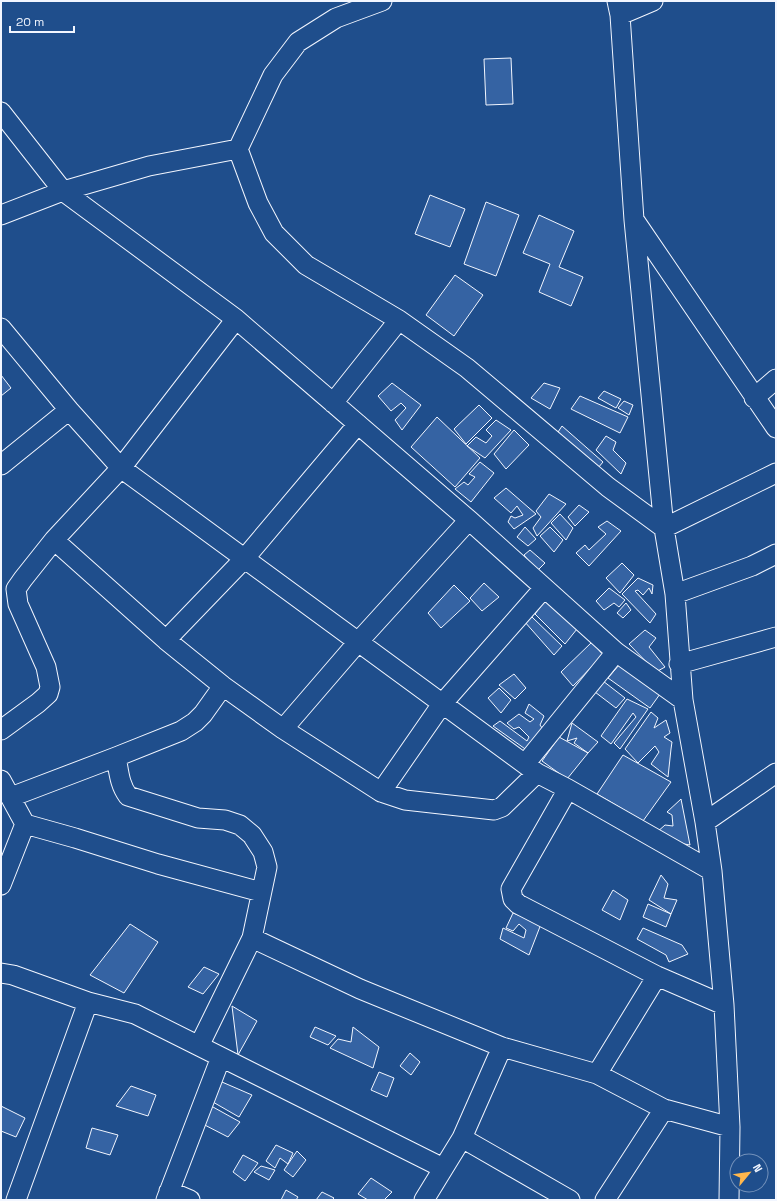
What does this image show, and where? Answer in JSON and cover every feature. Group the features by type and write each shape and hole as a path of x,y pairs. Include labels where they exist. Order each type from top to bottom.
{"street":[{"path":"382,1 336,18 298,42 273,75 238,149 258,203 274,233 306,265 399,320 467,368 608,487 664,528"},
{"path":"653,1 618,8 634,220 664,528 675,594 679,664 683,700 705,822 712,871 724,1005 730,1127 729,1200"},
{"path":"1,112 63,191 236,319 469,520 616,652 683,700"},
{"path":"1,215 63,191 149,166 238,149"},
{"path":"634,220 754,398 776,428"},
{"path":"1,730 38,703 48,694 50,687 46,667 18,604 16,589 23,578 54,540 121,468 236,319"},
{"path":"333,403 399,320"},
{"path":"1,328 68,410 121,468 531,769 712,871"},
{"path":"754,398 776,379"},
{"path":"1,465 68,410"},
{"path":"166,640 245,558 358,424"},
{"path":"664,528 776,473"},
{"path":"283,729 358,642 469,520"},
{"path":"54,540 166,640 223,686 283,729 381,792 405,800 494,810 502,807 616,652"},
{"path":"675,594 752,566 776,554"},
{"path":"381,792 442,704 544,588"},
{"path":"679,664 776,637"},
{"path":"11,797 181,731 195,722 203,714 223,686"},
{"path":"116,757 120,782 128,796 198,818 225,820 240,825 252,835 263,852 267,867 252,938 199,1046"},
{"path":"705,822 776,773"},
{"path":"1,780 26,824 158,864 261,892"},
{"path":"568,789 511,889 513,899 518,904 657,976 724,1005"},
{"path":"1,885 26,824"},
{"path":"252,938 360,989 502,1048 597,1074 664,1109 730,1127"},
{"path":"1,973 13,975 88,1002 135,1014 443,1168"},
{"path":"597,1074 657,976"},
{"path":"16,1200 88,1002"},
{"path":"424,1200 462,1138 502,1048"},
{"path":"190,1200 167,1196 221,1057"},
{"path":"605,1200 664,1109"},
{"path":"462,1138 570,1200"}],"building":[{"path":"511,58 513,104 486,105 484,59"},
{"path":"430,195 465,209 450,247 415,234"},
{"path":"486,202 519,215 496,276 464,264"},
{"path":"539,215 574,231 559,267 583,277 571,306 539,292 550,264 523,253"},
{"path":"455,275 483,295 454,336 426,315"},
{"path":"1,375 11,388 1,396"},
{"path":"392,383 421,405 402,430 395,420 406,408 401,403 391,411 378,396"},
{"path":"544,383 560,388 550,409 531,398"},
{"path":"604,391 621,399 616,408 598,398"},
{"path":"580,396 628,417 620,433 571,409"},
{"path":"624,401 633,405 629,415 618,408"},
{"path":"479,405 492,418 466,444 454,429"},
{"path":"437,417 480,458 455,487 411,447"},
{"path":"496,420 511,430 485,458 467,446 476,437 486,443 492,436 486,430"},
{"path":"562,426 603,462 598,468 556,435"},
{"path":"514,430 529,445 506,469 494,454"},
{"path":"606,436 616,442 613,450 626,463 621,474 596,450"},
{"path":"480,462 494,473 471,502 455,489 464,482 468,485 475,477 469,474"},
{"path":"506,488 536,514 514,529 508,522 511,516 515,518 523,515 517,506 511,513 494,498"},
{"path":"549,494 566,504 537,536 533,528 541,517 536,511"},
{"path":"579,505 589,512 575,526 568,517"},
{"path":"560,514 573,528 566,540 551,523"},
{"path":"607,521 621,531 589,566 576,553 585,545 589,550 606,534 598,527"},
{"path":"525,527 536,539 528,546 517,537"},
{"path":"550,527 563,540 554,552 540,536"},
{"path":"530,550 545,563 537,571 524,555"},
{"path":"622,563 634,575 620,593 606,578"},
{"path":"638,578 653,585 652,594 649,588 643,595 638,590 635,591 656,614 650,623 622,594"},
{"path":"484,583 499,597 482,611 470,598"},
{"path":"454,585 470,601 441,628 428,613"},
{"path":"609,588 625,600 619,607 614,603 604,610 596,601"},
{"path":"546,599 577,629 565,644 535,614"},
{"path":"626,603 631,610 623,618 617,613"},
{"path":"532,617 562,646 554,655 524,621"},
{"path":"645,630 656,638 649,647 665,667 656,672 629,644"},
{"path":"592,642 603,655 573,686 561,672"},
{"path":"619,665 660,694 650,708 608,678"},
{"path":"514,674 526,688 515,699 499,685"},
{"path":"603,681 625,698 616,708 595,692"},
{"path":"499,688 511,700 501,713 488,698"},
{"path":"627,699 648,709 620,749 614,743 636,717 633,713 611,744 601,736"},
{"path":"529,704 544,716 540,725 545,732 528,751 493,726 500,721 527,741 529,737 519,727 514,729 507,723 519,714 530,722 534,719 525,713"},
{"path":"651,712 658,718 654,728 666,720 670,733 664,737 672,742 668,777 651,764 659,752 655,746 638,763 625,749"},
{"path":"572,723 598,742 588,753 574,743 577,738 567,741"},
{"path":"559,737 588,753 567,779 542,761"},
{"path":"623,755 671,782 643,821 597,794"},
{"path":"681,799 690,845 656,833 665,825 673,826 672,815 667,812"},
{"path":"661,875 668,884 664,898 677,900 671,914 649,900"},
{"path":"613,890 628,900 620,920 602,910"},
{"path":"648,904 671,914 666,927 643,917"},
{"path":"513,913 541,924 529,955 500,939 503,928 524,938 526,930 519,924 513,931 506,928"},
{"path":"130,924 158,942 124,993 90,975"},
{"path":"643,928 682,945 688,954 669,962 666,955 637,939"},
{"path":"204,967 219,974 203,994 188,987"},
{"path":"232,1006 257,1021 238,1055"},
{"path":"315,1027 336,1036 328,1045 310,1037"},
{"path":"353,1027 379,1047 373,1068 330,1048 338,1039 351,1042"},
{"path":"410,1053 420,1062 411,1075 400,1066"},
{"path":"379,1072 394,1078 387,1097 371,1090"},
{"path":"215,1079 252,1095 239,1117 206,1098"},
{"path":"131,1086 156,1095 148,1116 116,1106"},
{"path":"204,1102 240,1122 228,1137 197,1121"},
{"path":"1,1106 25,1118 16,1137 1,1131"},
{"path":"92,1128 118,1135 110,1155 86,1148"},
{"path":"276,1145 293,1153 288,1164 280,1158 275,1168 266,1161"},
{"path":"297,1151 306,1160 293,1177 284,1170"},
{"path":"243,1155 258,1163 245,1181 233,1172"},
{"path":"261,1166 275,1170 269,1180 254,1172"},
{"path":"371,1178 392,1192 384,1200 368,1200 358,1194"},
{"path":"286,1190 298,1197 296,1200 281,1200"},
{"path":"322,1192 334,1198 332,1200 316,1200"}]}
